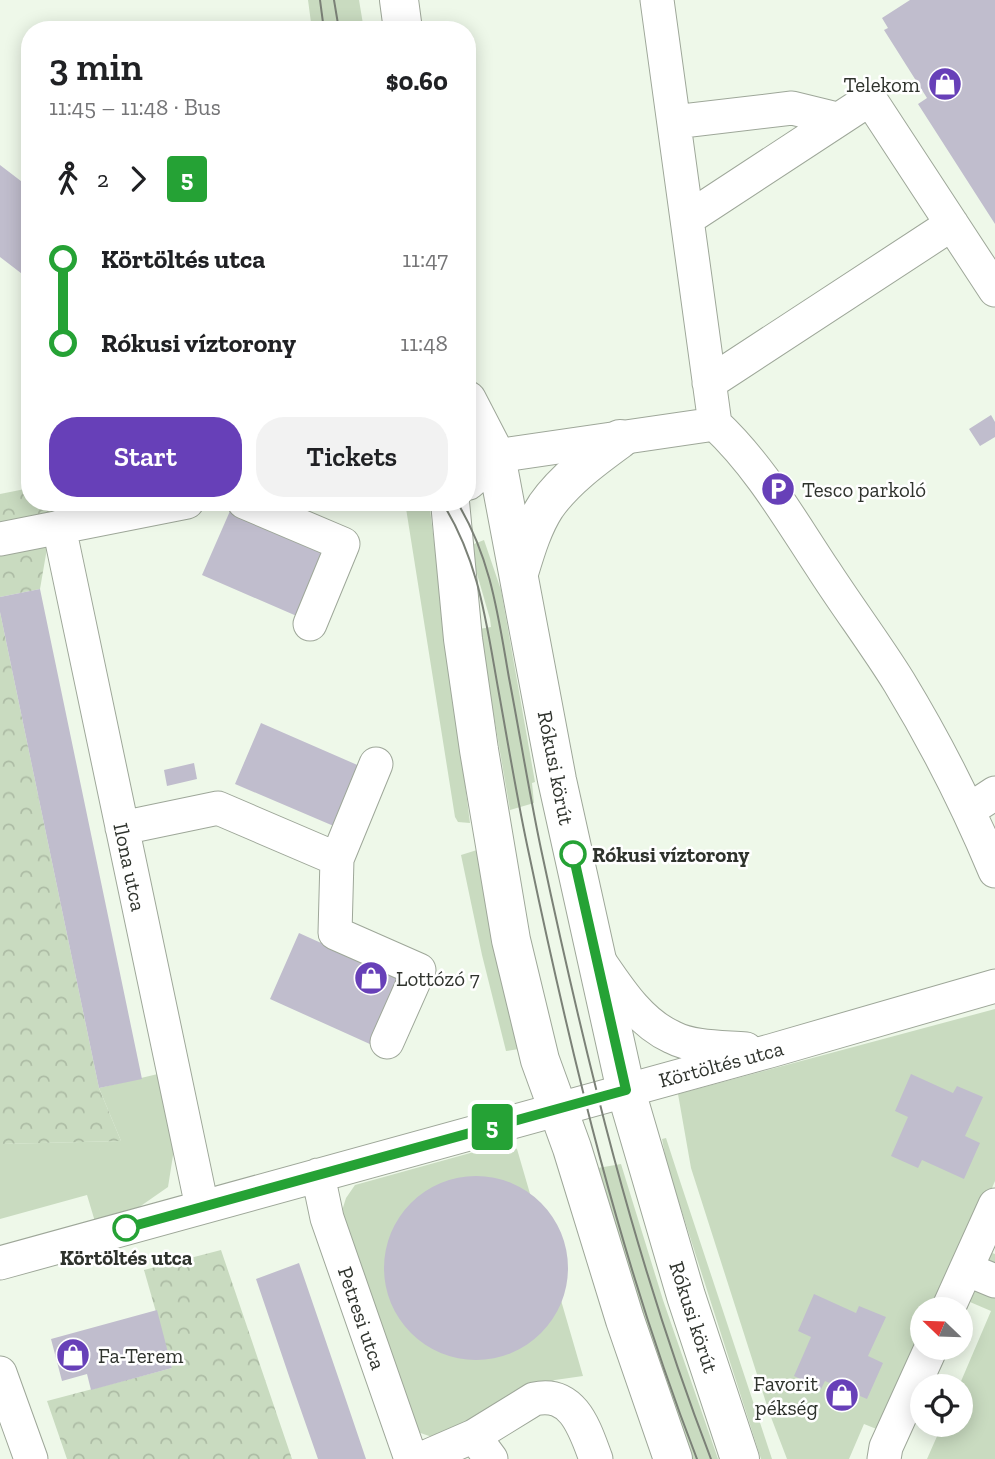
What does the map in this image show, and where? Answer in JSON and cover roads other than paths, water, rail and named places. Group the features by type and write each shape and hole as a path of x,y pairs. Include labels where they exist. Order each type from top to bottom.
{"main road":[{"path":"399,0 402,21"},
{"name":"Rókusi körút","path":"476,417 496,456 557,780 626,1090 686,1296 740,1459"},
{"path":"519,575 531,536 546,506 582,468 620,439"},
{"path":"476,476 496,456"},
{"path":"455,511 463,639 511,940 540,1060 673,1459"}],"street":[{"path":"657,0 715,424 738,445 778,500 899,682 939,752 982,802 995,871"},
{"path":"687,219 870,99 995,290"},
{"path":"674,122 792,108 837,119"},
{"path":"709,383 952,224"},
{"path":"496,456 715,424"},
{"path":"0,539 141,511"},
{"path":"265,511 344,544 310,624"},
{"name":"Ilona utca","path":"59,527 202,1207"},
{"path":"376,764 337,859 335,933 419,970 387,1042"},
{"path":"122,828 218,808 337,859"},
{"path":"594,953 628,1001 653,1027 674,1039 707,1046 769,1051"},
{"name":"Körtöltés utca","path":"0,1263 995,986"},
{"name":"Petresi utca","path":"318,1175 327,1218 411,1459"},
{"path":"960,1297 981,1275 995,1205"},
{"path":"884,1459 886,1447 925,1360"},
{"path":"0,1373 31,1459"},
{"path":"421,1459 482,1448 534,1399 542,1397 554,1399 578,1416 596,1459"}],"tram line":[{"path":"320,0 323,21"},
{"path":"334,0 338,21"},
{"path":"447,511 465,547 479,592 529,854 601,1160 645,1311 697,1459"},
{"path":"462,511 478,544 492,587 541,849 575,1004 614,1158 659,1310 711,1459"}],"place":[{"name":"Telekom","path":"945,84"},
{"name":"Tesco parkoló","path":"778,489"},
{"name":"Rókusi víztorony","path":"573,854"},
{"name":"Lottózó 7","path":"371,978"},
{"name":"Körtöltés utca","path":"126,1228"},
{"name":"Fa-Terem","path":"73,1355"},
{"name":"Favorit pékség","path":"842,1395"}]}
